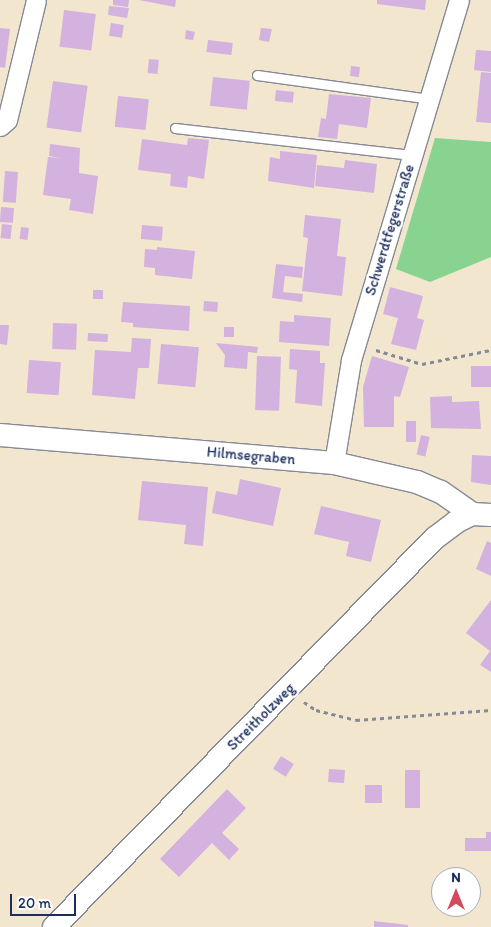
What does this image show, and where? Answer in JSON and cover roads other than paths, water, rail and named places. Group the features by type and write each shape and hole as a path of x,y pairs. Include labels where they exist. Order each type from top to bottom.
{"street":[{"path":"0,126 7,120 36,0"},
{"name":"Schwerdtfegerstraße","path":"334,464 356,344 459,0"},
{"name":"Hilmsegraben","path":"0,435 334,464 417,482 441,492 482,514"},
{"name":"Streitholzweg","path":"54,927 435,538 482,514"}],"lane":[{"path":"257,75 429,99"},
{"path":"175,128 413,155"}]}
